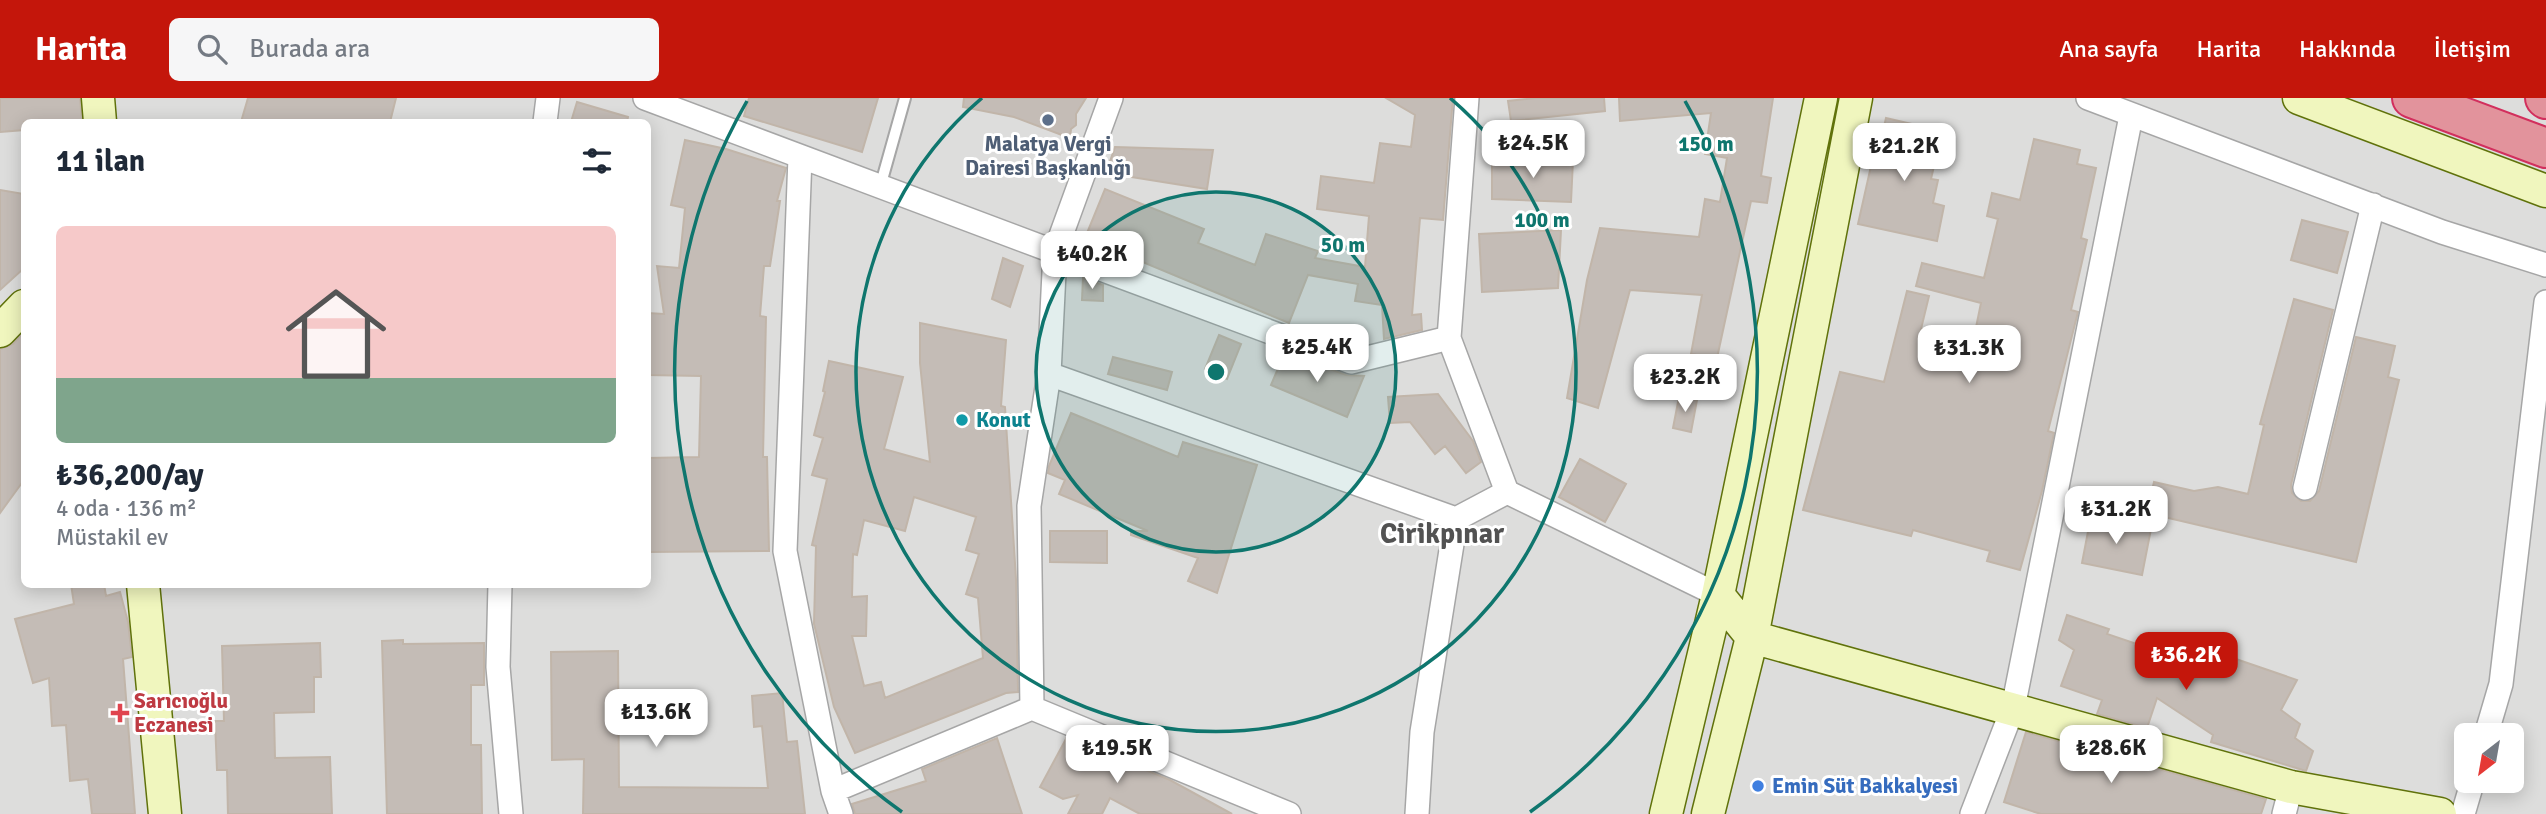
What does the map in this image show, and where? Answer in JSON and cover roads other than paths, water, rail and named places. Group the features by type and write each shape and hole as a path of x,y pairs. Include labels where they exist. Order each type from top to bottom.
{"highway":[{"path":"2412,98 2546,148"}],"main road":[{"path":"98,98 100,119"},
{"path":"1666,814 1718,595 1821,98"},
{"path":"1708,814 1752,638 1856,98"},
{"path":"2299,98 2546,191"},
{"path":"0,331 21,309"},
{"path":"143,588 165,814"},
{"path":"1718,595 1752,638 2013,708 2287,801 2440,814"}],"street":[{"path":"545,119 548,98"},
{"path":"645,98 1351,362 1449,338"},
{"path":"1031,708 1029,506 1049,374 1055,252 1111,98"},
{"path":"1468,98 1449,338 1507,492 1718,595"},
{"path":"2088,98 2442,232 2546,265"},
{"path":"1972,814 2013,708 2131,116"},
{"path":"800,157 785,551 833,791 841,814"},
{"path":"2305,488 2373,205"},
{"path":"2490,723 2501,684 2546,302"},
{"path":"1049,374 1456,519 1507,492"},
{"path":"1417,814 1422,732 1456,519"},
{"path":"500,588 498,667 510,814"},
{"path":"833,791 1031,708 1289,814"},
{"path":"2463,814 2469,793"}],"lane":[{"path":"880,187 905,98"}],"place":[{"name":"Malatya Vergi Dairesi Başkanlığı","path":"1048,120"},
{"name":"Konut","path":"962,420"},
{"name":"Sarıcıoğlu Eczanesi","path":"120,713"},
{"name":"Emin Süt Bakkalyesi","path":"1758,786"}],"district":[{"name":"Cirikpınar","path":"1442,534"}]}
